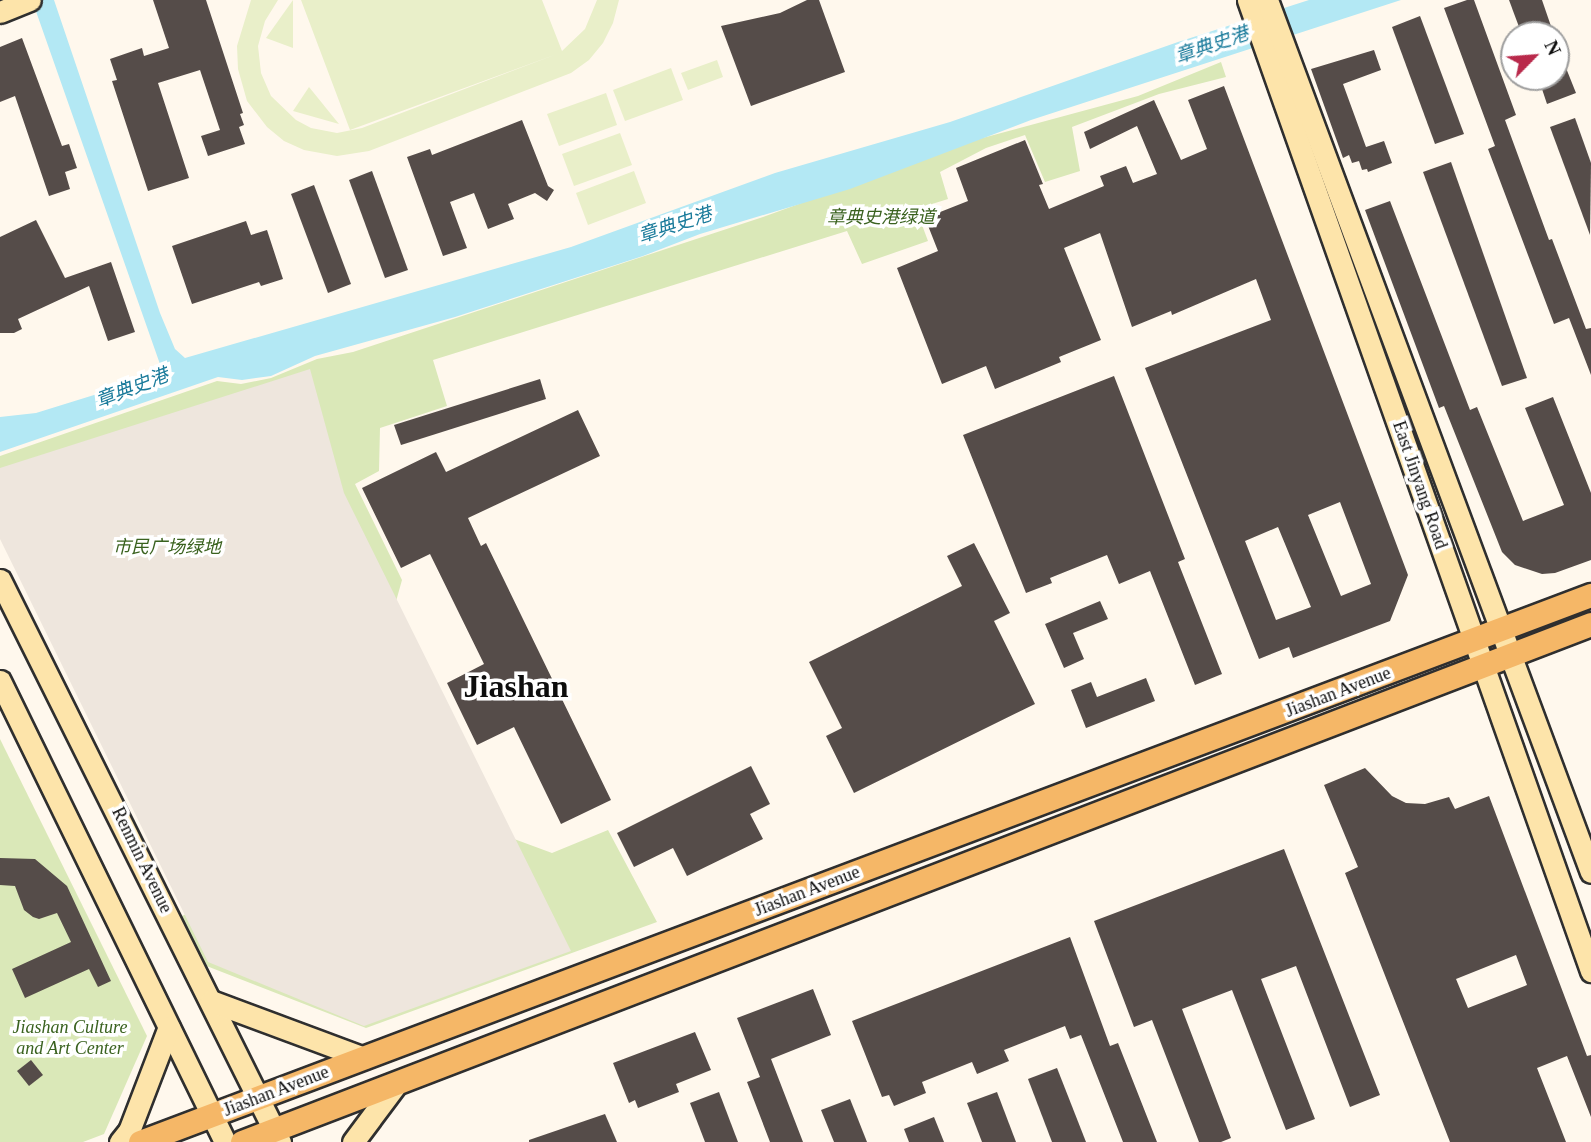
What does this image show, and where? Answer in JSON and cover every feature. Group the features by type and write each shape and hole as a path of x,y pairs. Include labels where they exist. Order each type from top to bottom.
{"main road":[{"path":"0,12 30,0"},
{"name":"East Jinyang Road","path":"1248,0 1279,61 1591,872"},
{"name":"East Jinyang Road","path":"1267,0 1279,61 1474,640 1591,971"},
{"name":"Renmin Avenue","path":"0,580 277,1136"},
{"name":"Jiashan Avenue","path":"140,1142 1591,595"},
{"name":"Jiashan Avenue","path":"242,1142 277,1136 397,1083 1591,624"},
{"path":"0,681 225,1142"},
{"path":"211,1001 364,1058"},
{"path":"120,1142 130,1131 169,1027"},
{"path":"353,1142 397,1083"}],"green space":[{"path":"251,0 278,0 265,21 258,46 261,73 271,96 296,120 311,128 337,133 362,128 557,54 350,130 301,0 542,0 562,51 585,29 597,0 619,0 613,23 603,43 589,60 571,73 369,151 337,156 304,150 284,141 267,127 247,101 238,69 237,46"},
{"path":"293,0 293,48 266,38"},
{"path":"717,60 723,77 688,90 681,73"},
{"name":"市民广场绿地","path":"1221,62 1226,77 1159,94 1072,127 1080,171 1045,182 1025,135 986,148 940,172 948,199 916,209 928,241 862,264 847,231 433,360 447,406 380,428 379,471 355,484 402,580 393,612 0,539 0,456 217,381 241,384 271,378 317,359 353,352 763,217 975,140 1138,96"},
{"path":"671,68 683,100 625,121 613,90"},
{"path":"309,87 339,124 293,111"},
{"path":"606,93 617,125 559,146 547,114"},
{"path":"620,133 632,165 574,186 562,154"},
{"path":"634,171 646,203 588,225 576,193"},
{"name":"Jiashan Culture and Art Center","path":"0,739 147,1036 104,1134 83,1142 0,1142"},
{"path":"608,830 657,922 366,1028 204,965 180,917 214,900 506,836 552,853"}],"shaded area":[{"path":"310,369 344,493 571,951 364,1026 208,962 0,539 0,468"}],"water":[{"name":"章典史港","path":"32,0 54,0 160,313 175,349 185,358 571,247 775,173 950,122 1178,42 1309,0 1401,0 1031,120 850,189 700,234 643,256 455,317 315,356 271,376 242,380 218,377 0,452 0,417 36,413 152,377 161,367"}],"building":[{"path":"153,0 206,0 243,113 240,114 244,125 239,127 245,144 208,156 201,136 220,130 200,70 158,83 189,178 148,191 112,81 117,80 110,59 142,48 144,56 169,48"},
{"path":"807,0 819,0 845,72 751,106 721,26 780,13"},
{"path":"1474,0 1500,71 1500,91 1507,91 1516,115 1505,120 1549,240 1552,239 1586,329 1591,328 1591,375 1569,318 1554,324 1488,149 1495,146 1444,8"},
{"path":"1509,0 1542,0 1549,21 1517,21"},
{"path":"1420,16 1464,134 1435,144 1392,27"},
{"path":"22,38 62,146 69,144 77,168 65,172 70,189 49,196 15,96 0,102 0,47"},
{"path":"1374,50 1381,70 1343,84 1366,147 1384,141 1392,163 1368,172 1367,169 1362,170 1359,161 1352,163 1349,155 1343,158 1311,69"},
{"path":"1570,78 1576,93 1547,104 1543,91 1570,91"},
{"path":"1224,86 1408,575 1390,621 1293,658 1289,647 1259,659 1145,368 1271,320 1256,279 1172,315 1171,311 1132,327 1100,233 1064,248 1101,340 1059,357 1061,362 995,389 986,366 942,384 897,268 938,251 925,218 968,201 956,168 1025,140 1043,184 1039,185 1049,209 1104,186 1100,176 1126,166 1133,183 1157,174 1137,126 1090,149 1084,132 1154,100 1181,160 1207,149 1188,100","holes":["1340,502 1371,584 1341,596 1308,515","1278,527 1311,607 1276,620 1245,541"]},
{"path":"1575,118 1591,163 1590,235 1550,127"},
{"path":"522,120 548,186 554,190 547,201 535,193 508,204 514,219 488,229 474,193 450,202 467,248 443,256 407,157 430,149 432,155"},
{"path":"1451,162 1527,378 1502,386 1423,172"},
{"path":"372,171 408,270 385,278 349,180"},
{"path":"314,185 351,284 328,293 291,194"},
{"path":"1390,201 1470,410 1477,407 1523,521 1564,505 1525,408 1553,397 1591,493 1591,560 1555,573 1542,574 1515,565 1502,552 1444,406 1439,408 1365,210"},
{"path":"36,220 65,278 111,262 135,332 108,341 89,286 18,319 22,329 14,333 0,333 0,237"},
{"path":"246,221 251,235 267,230 283,279 261,286 259,282 192,304 172,246"},
{"path":"1114,376 1185,559 1178,562 1222,674 1195,685 1150,571 1119,584 1107,555 1050,578 1052,583 1026,593 963,435"},
{"path":"540,379 546,399 401,445 394,425"},
{"path":"578,410 600,456 468,518 481,546 486,543 611,800 561,824 514,727 477,745 447,683 484,664 430,554 401,568 362,488 436,452 446,472"},
{"path":"974,543 1010,613 994,621 1035,704 854,793 826,736 842,728 809,662 962,586 947,556"},
{"path":"1100,601 1108,619 1073,633 1084,659 1064,668 1045,624"},
{"path":"1146,678 1155,701 1086,728 1071,690 1091,682 1097,697"},
{"path":"751,766 770,804 750,814 763,839 687,876 673,848 634,867 617,833"},
{"path":"1365,768 1392,796 1406,803 1425,804 1449,797 1455,809 1489,796 1587,1056 1591,1055 1591,1117 1567,1056 1537,1068 1566,1142 1450,1142 1345,873 1358,867 1324,785","holes":["1516,955 1527,985 1468,1008 1456,979"]},
{"path":"1284,849 1380,1095 1350,1107 1296,966 1261,979 1315,1119 1286,1130 1232,990 1182,1009 1231,1138 1221,1142 1199,1142 1152,1020 1134,1027 1094,921"},
{"path":"0,858 35,859 67,886 111,981 98,987 89,969 25,998 12,969 71,942 57,913 39,919 33,917 24,910 15,886 0,885"},
{"path":"1070,937 1110,1046 1118,1043 1157,1142 1123,1142 1081,1035 1070,1039 1065,1026 1004,1050 1009,1061 977,1074 972,1062 922,1082 926,1093 894,1106 889,1095 882,1097 852,1021"},
{"path":"813,989 831,1035 771,1059 803,1142 770,1142 747,1082 760,1077 737,1018"},
{"path":"695,1032 711,1070 676,1084 679,1092 638,1108 635,1100 629,1103 613,1063"},
{"path":"31,1060 43,1075 29,1086 17,1071"},
{"path":"1057,1068 1086,1142 1052,1142 1028,1079"},
{"path":"719,1092 738,1142 705,1142 690,1103"},
{"path":"997,1092 1016,1142 982,1142 967,1103"},
{"path":"850,1099 867,1142 834,1142 821,1110"},
{"path":"605,1114 617,1142 529,1142 529,1140"},
{"path":"934,1117 944,1142 909,1142 904,1129"}],"district":[{"name":"Jiashan","path":"516,686"}],"park label":[{"name":"章典史港绿道","path":"881,217"}]}
